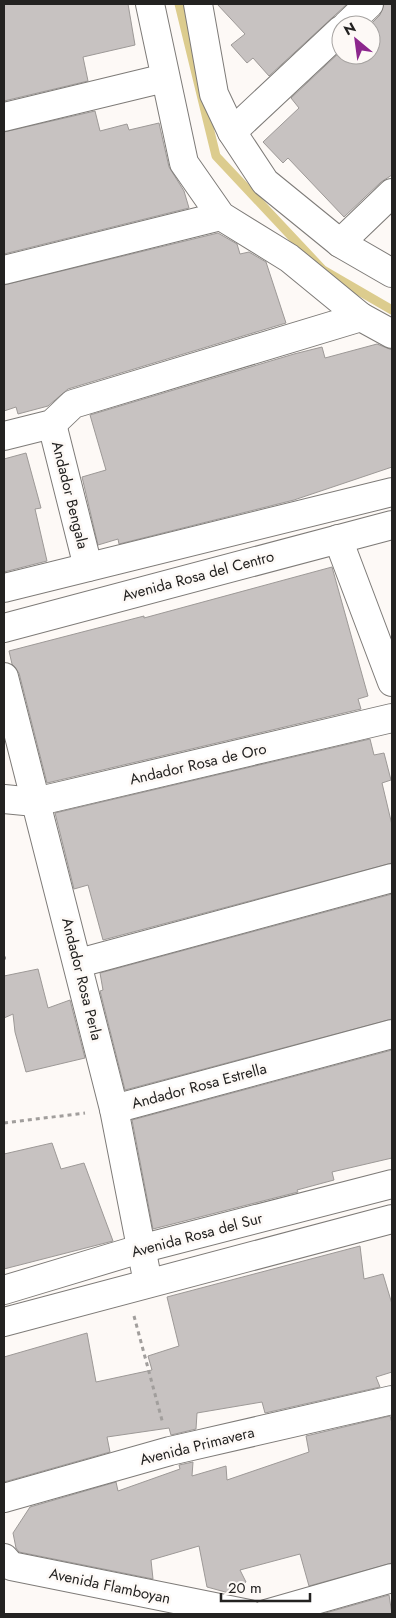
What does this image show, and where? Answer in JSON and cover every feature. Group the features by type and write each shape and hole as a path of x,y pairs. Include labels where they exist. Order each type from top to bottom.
{"street":[{"path":"150,4 184,163 221,216 290,258 361,317 392,334"},
{"path":"198,4 214,94 232,132 265,182 340,243 392,272"},
{"path":"358,15 370,4"},
{"path":"232,132 331,39"},
{"path":"4,117 165,78"},
{"path":"340,243 392,193"},
{"path":"4,270 221,216"},
{"path":"4,436 52,424 73,404 361,317"},
{"name":"Andador Bengala","path":"52,424 88,566"},
{"path":"4,588 392,492"},
{"name":"Avenida Rosa del Centro","path":"4,628 392,525"},
{"path":"338,538 392,682"},
{"name":"Andador Rosa Perla","path":"4,677 114,1109 140,1249 137,1286"},
{"name":"Andador Rosa de Oro","path":"6,798 35,802 392,718"},
{"path":"78,963 392,878"},
{"name":"Andador Rosa Estrella","path":"114,1109 392,1034"},
{"name":"Avenida Rosa del Sur","path":"4,1290 140,1249 392,1184"},
{"path":"4,1322 392,1219"},
{"name":"Avenida Primavera","path":"4,1498 170,1451 392,1400"},
{"name":"Avenida Flamboyan","path":"4,1558 11,1566 249,1614"},
{"path":"266,1614 392,1578"}],"path":[{"name":"Andador Rosa Estrella","path":"4,1123 114,1109"},
{"path":"137,1286 170,1451"}],"building":[{"path":"4,4 128,4 135,45 83,57 88,81 4,101"},
{"path":"217,4 347,4 335,15 331,15 331,19 269,76 253,58 247,63 231,45 245,34"},
{"path":"384,4 392,4 392,175 381,182 344,217 288,158 283,163 263,142 299,108 291,98 331,60 331,65 381,65 380,15"},
{"path":"95,111 100,131 127,124 129,130 159,123 169,167 184,191 189,208 4,254 4,132"},
{"path":"218,233 237,244 240,254 249,252 266,262 286,323 68,389 48,406 18,414 16,407 4,411 4,285"},
{"path":"377,344 392,350 392,467 294,500 119,544 118,539 98,545 82,477 106,470 90,415 322,347 325,358"},
{"path":"26,453 41,508 35,509 47,561 4,572 4,459"},
{"path":"332,567 368,696 358,699 361,709 47,783 19,673 12,664 9,651 144,616 144,618"},
{"path":"370,739 374,755 384,753 391,780 382,783 392,825 392,863 103,940 88,885 74,889 55,813"},
{"path":"392,894 392,1019 125,1090 100,991 103,990 100,973"},
{"path":"38,969 48,1008 70,1000 85,1058 26,1072 15,1032 13,1014 4,1018 4,976"},
{"path":"392,1050 392,1158 332,1172 334,1180 297,1190 298,1192 153,1229 132,1120"},
{"path":"52,1143 61,1169 84,1163 113,1241 4,1269 4,1154"},
{"path":"360,1246 364,1279 383,1274 392,1304 392,1372 376,1377 380,1387 265,1413 262,1402 197,1413 196,1429 171,1435 169,1428 107,1437 110,1452 4,1482 4,1357 87,1333 96,1382 152,1370 148,1356 179,1346 167,1297"},
{"path":"390,1416 392,1423 392,1563 309,1586 300,1554 240,1570 246,1582 229,1593 207,1587 199,1546 151,1560 153,1579 19,1552 16,1548 13,1533 30,1507 116,1482 118,1491 180,1469 179,1465 193,1462 192,1476 226,1466 227,1480 309,1452 306,1436"},
{"path":"389,1595 392,1614 322,1614"}],"waterway":[{"path":"179,4 216,156 323,270 392,310"}]}
